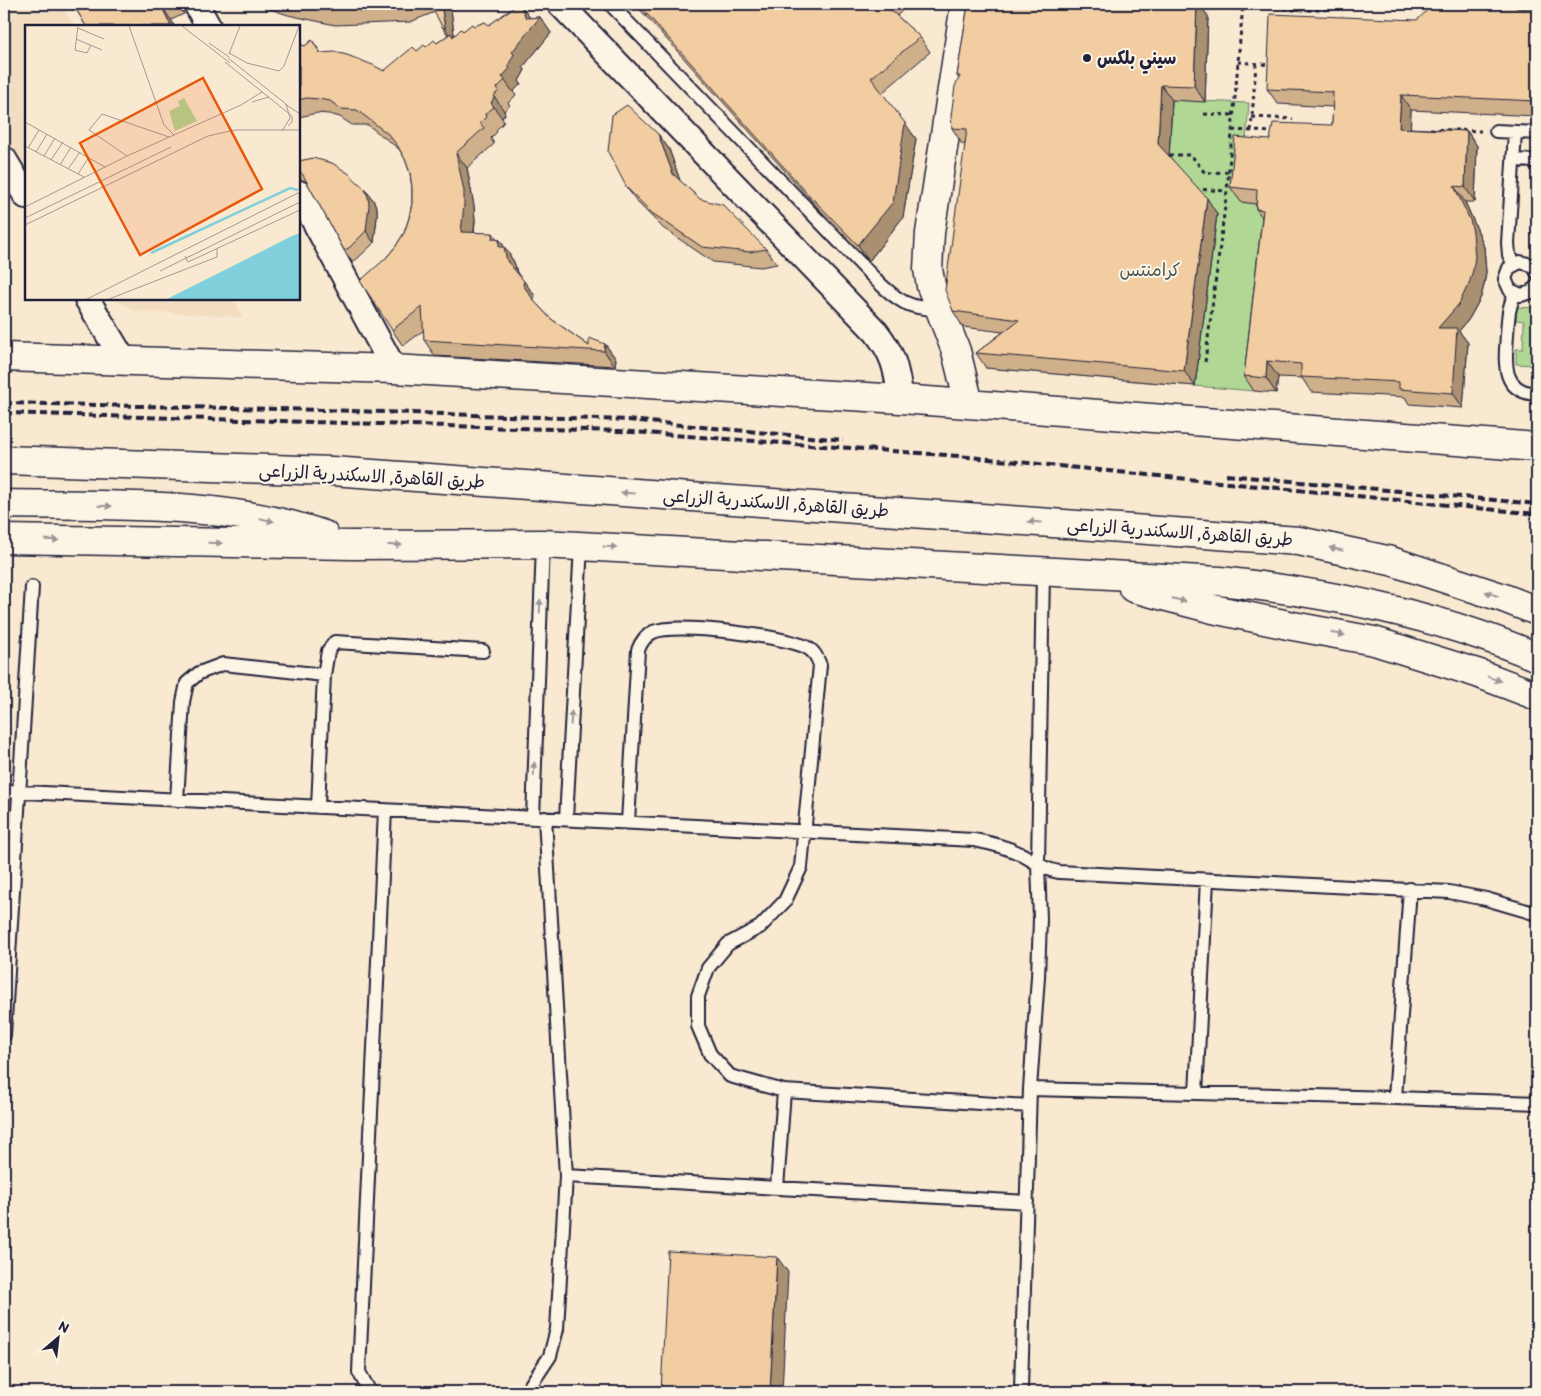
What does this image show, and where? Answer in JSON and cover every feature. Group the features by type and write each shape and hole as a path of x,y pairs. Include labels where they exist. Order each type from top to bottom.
{"main road":[{"path":"952,4 915,253 916,282 956,351 962,404"},
{"path":"931,309 928,252 965,4"},
{"path":"4,357 394,369 901,399 1537,447"},
{"name":"طريق القاهرة, الاسكندرية الزراعى","path":"4,460 332,471 1299,541 1392,561 1467,585 1537,611"},
{"path":"4,504 179,508 219,512 290,525 352,545"},
{"path":"4,539 352,545 543,544 1220,581 1282,588 1343,598 1403,612 1463,629 1537,657"},
{"path":"1081,574 1213,609 1374,641 1477,673 1537,696"}],"street":[{"path":"196,4 207,25"},
{"path":"560,4 876,332 888,348 895,366 901,399"},
{"path":"300,195 394,369"},
{"path":"88,300 124,361"}],"lane":[{"path":"610,4 877,281 907,305 931,309"},
{"path":"1496,131 1537,132"},
{"path":"1514,264 1509,255 1508,243 1515,132"},
{"path":"1513,160 1537,161"},
{"path":"1537,272 1532,265 1526,263 1514,264 1505,279 1506,285 1515,294 1527,295 1537,285"},
{"path":"1515,294 1509,311 1506,370 1516,387 1528,393 1537,394"},
{"path":"526,1392 550,1356 557,1329 566,1176 539,818 543,544"},
{"path":"566,819 581,546"},
{"path":"1021,1388 1029,1106 1040,919 1038,864 1043,572"},
{"path":"4,1035 32,587"},
{"path":"628,822 638,650 641,643 652,632 659,630 695,629 732,631 768,637 803,646 813,653 820,665 801,867 785,901 760,927 728,944 708,968 698,996 698,1026 710,1054 730,1076 784,1091 1029,1106"},
{"path":"318,807 324,675 328,651 335,642 482,651"},
{"path":"177,800 183,702 188,683 199,673 223,664 324,675"},
{"path":"4,791 805,831 983,842 1009,848 1046,869 1059,872 1449,892 1486,899 1537,914"},
{"path":"370,1392 359,1372 385,810"},
{"path":"1196,1093 1207,880"},
{"path":"1395,1098 1410,889"},
{"path":"1030,1089 1537,1103"},
{"path":"777,1188 784,1091"},
{"path":"566,1176 1027,1202"}],"path":[{"path":"1205,362 1226,191 1244,4"},
{"path":"1260,4 1286,9 1307,10 1362,4"},
{"path":"1238,62 1279,66"},
{"path":"1251,131 1256,64"},
{"path":"1204,114 1233,115"},
{"path":"1252,117 1293,119"},
{"path":"1428,129 1496,131"},
{"path":"1232,130 1283,133"},
{"path":"1257,131 1257,138"},
{"path":"1169,155 1191,155 1205,173 1228,172"},
{"path":"1194,189 1226,191"}],"shaded area":[{"path":"4,4 61,4 73,25 25,25 25,166 4,134"},
{"path":"116,300 234,300 243,317 136,311"}],"green space":[{"name":"كرامنتس","path":"1172,100 1249,103 1241,202 1276,205 1254,391 985,368 1005,354 1169,159"},
{"path":"1517,307 1537,308 1537,386 1532,386 1533,365 1516,364 1516,349 1523,349 1524,321 1516,320"}],"building":[{"path":"73,4 163,4 161,5 171,25 85,25"},
{"path":"294,4 406,4 324,10"},
{"path":"430,4 441,4 445,28 443,28"},
{"path":"518,4 520,4 526,18 540,17 512,52 514,54 508,66 510,68 502,77 505,80 497,88 499,90 491,103 494,107 485,114 486,117 480,123 484,128 456,153 464,191 461,232 493,233 492,239 499,239 499,247 504,247 507,261 524,281 523,285 535,302 550,318 589,346 589,338 605,344 604,351 424,340 422,307 392,330 360,281 386,258 404,233 412,203 410,173 405,159 388,134 357,110 341,109 330,101 306,98 300,100 300,44 305,46 312,40 320,53 335,52 347,55 384,71 413,47 417,51 424,45 426,47 434,40 437,43 451,33 453,37 461,29 463,31 472,24 474,26 485,22 489,25"},
{"path":"638,4 884,4 920,37 871,78 905,123 893,202 858,245 808,194"},
{"path":"968,4 1197,4 1194,86 1161,85 1158,144 1207,198 1184,371 976,353 1019,320 953,311 945,290 967,129 952,128 951,116 955,86 960,76 957,76"},
{"path":"1434,4 1516,4 1516,8 1537,9 1537,101 1401,95 1399,128 1467,131 1465,187 1454,186 1470,220 1475,257 1470,281 1459,304 1438,328 1457,328 1453,393 1399,389 1399,382 1301,377 1301,364 1267,361 1266,378 1244,376 1263,210 1256,209 1257,190 1230,187 1235,137 1270,140 1273,123 1332,125 1333,92 1267,89 1270,14 1417,20"},
{"path":"627,105 658,134 673,174 700,199 723,205 766,249 750,252 702,247 652,213 627,188 608,152 612,115"},
{"path":"313,158 332,163 348,173 365,189 369,205 366,231 349,248 344,250 300,171 300,161"},
{"path":"668,1251 777,1257 770,1392 661,1392"}],"railway":[{"path":"4,403 322,410 628,420 843,440"},
{"path":"4,413 619,431 959,456 1537,514"},
{"path":"1226,475 1537,504"}],"place":[{"name":"سيني بلكس","path":"1087,58"}]}
